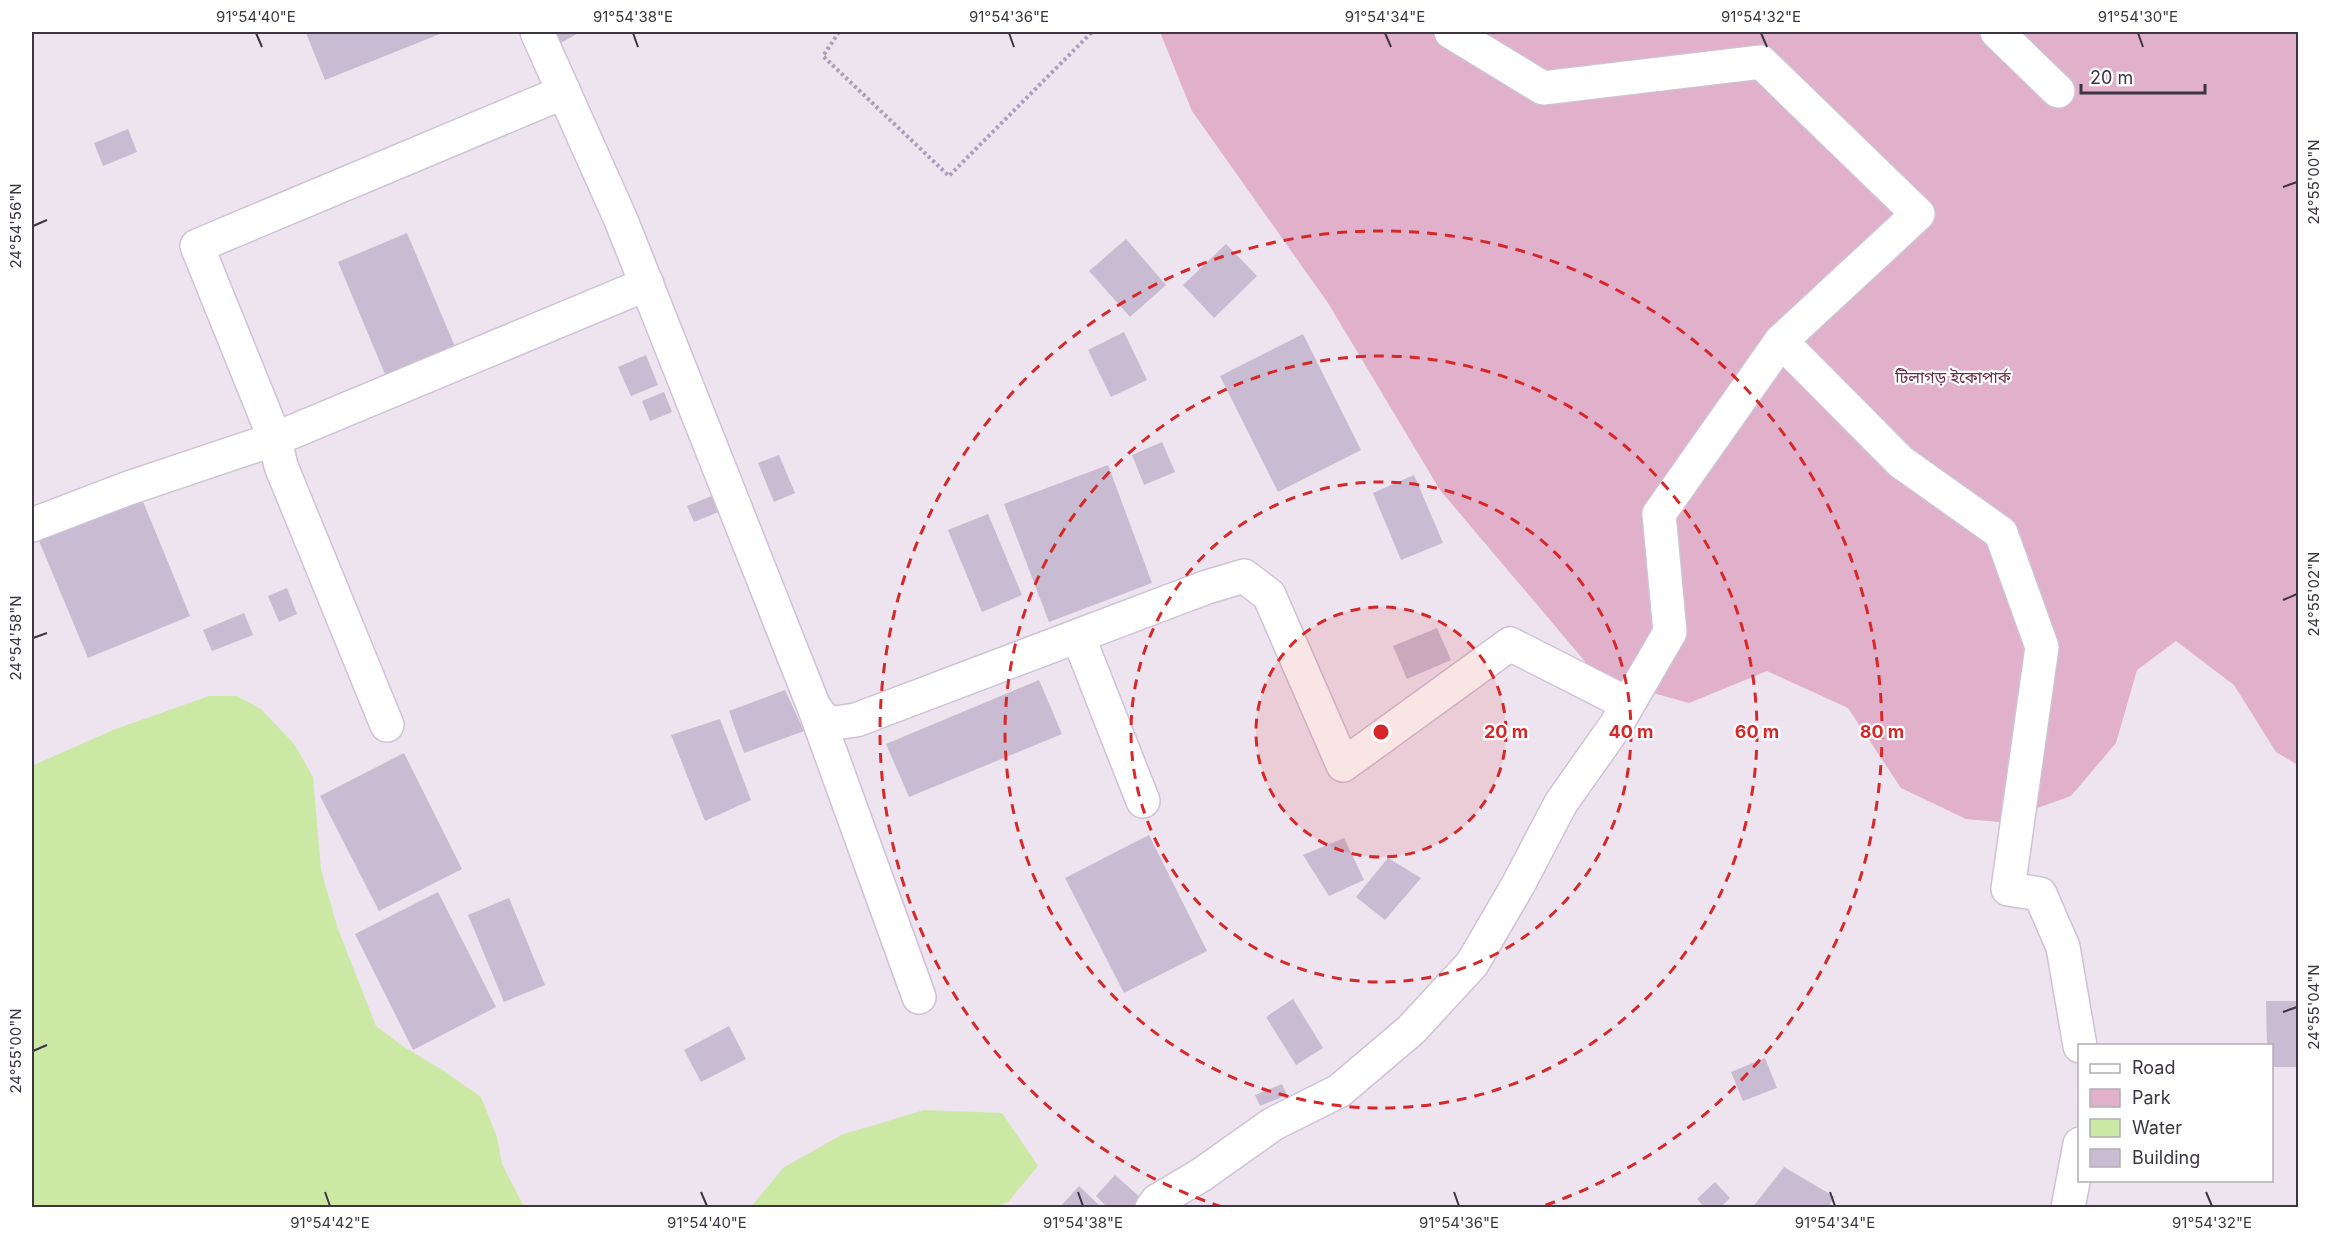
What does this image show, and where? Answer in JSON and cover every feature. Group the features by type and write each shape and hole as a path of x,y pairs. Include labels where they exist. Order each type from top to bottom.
{"street":[{"path":"537,32 647,284 814,707 919,997"},
{"path":"1152,1208 1157,1201 1201,1175 1274,1124 1339,1091 1411,1030 1472,964 1518,885 1561,803 1628,704 1670,632 1659,514 1781,341 1918,214 1761,62 1543,88 1451,32"},
{"path":"1997,32 2058,91"},
{"path":"387,725 281,466 275,439 197,246 564,92"},
{"path":"32,525 126,489 275,439 647,284"},
{"path":"1781,341 1901,462 2001,533 2042,646 2008,888 2040,894 2063,947 2080,1044"},
{"path":"814,707 827,724 856,720 1207,587 1244,576 1269,595 1343,765 1510,644 1628,704"},
{"path":"1078,636 1143,801"},
{"path":"2068,1208 2078,1150"}],"path":[{"path":"839,32 824,56 949,176 1092,32"}],"green space":[{"name":"টিলাগড় ইকোপার্ক","path":"1160,32 2298,32 2298,765 2276,752 2234,685 2176,641 2137,670 2116,743 2071,796 1999,822 1966,819 1901,788 1848,708 1767,671 1689,703 1599,678 1440,490 1328,303 1192,111"}],"water":[{"path":"209,696 237,696 261,709 295,745 313,777 321,870 338,929 376,1026 481,1097 497,1137 502,1164 524,1207 32,1207 32,769 34,765 113,730"},
{"path":"924,1110 1002,1113 1038,1166 1008,1202 995,1207 751,1207 783,1168 841,1135"}],"building":[{"path":"445,32 325,80 306,33"},
{"path":"553,32 580,32 561,43"},
{"path":"128,129 137,152 103,166 94,143"},
{"path":"407,233 456,349 387,379 338,262"},
{"path":"1126,239 1166,285 1130,317 1089,271"},
{"path":"1226,244 1257,276 1214,318 1183,285"},
{"path":"1124,332 1147,380 1111,397 1088,350"},
{"path":"1303,334 1361,450 1278,492 1220,376"},
{"path":"646,355 658,385 631,396 618,367"},
{"path":"664,392 672,412 650,421 642,401"},
{"path":"1162,442 1175,472 1144,485 1132,455"},
{"path":"779,455 795,493 774,502 758,463"},
{"path":"1108,465 1152,583 1049,622 1004,504"},
{"path":"1414,475 1443,543 1401,560 1373,493"},
{"path":"714,495 721,511 694,522 687,506"},
{"path":"142,499 190,616 88,658 39,541"},
{"path":"988,514 1022,595 982,612 948,530"},
{"path":"287,588 297,614 279,622 268,596"},
{"path":"244,613 253,635 212,651 203,630"},
{"path":"1437,628 1451,660 1407,679 1393,646"},
{"path":"1039,680 1062,734 909,797 886,744"},
{"path":"785,690 804,731 744,753 729,711"},
{"path":"720,719 751,800 705,821 671,735"},
{"path":"404,753 462,869 379,911 320,796"},
{"path":"1149,835 1207,951 1124,993 1065,878"},
{"path":"1344,838 1364,880 1329,896 1303,855"},
{"path":"1388,858 1421,878 1385,920 1356,897"},
{"path":"438,892 496,1007 413,1050 355,934"},
{"path":"509,898 545,985 504,1002 468,915"},
{"path":"1293,999 1323,1048 1296,1065 1266,1017"},
{"path":"2266,1001 2298,1001 2298,1067 2273,1067 2273,1044 2267,1044"},
{"path":"729,1026 746,1059 701,1082 684,1050"},
{"path":"1765,1058 1777,1088 1743,1101 1731,1072"},
{"path":"1282,1084 1287,1095 1260,1106 1255,1095"},
{"path":"1784,1167 1835,1197 1827,1208 1752,1208"},
{"path":"1115,1175 1141,1198 1132,1208 1108,1208 1096,1196"},
{"path":"1715,1182 1730,1198 1720,1208 1705,1208 1697,1199"},
{"path":"1079,1186 1102,1208 1059,1208"}]}
